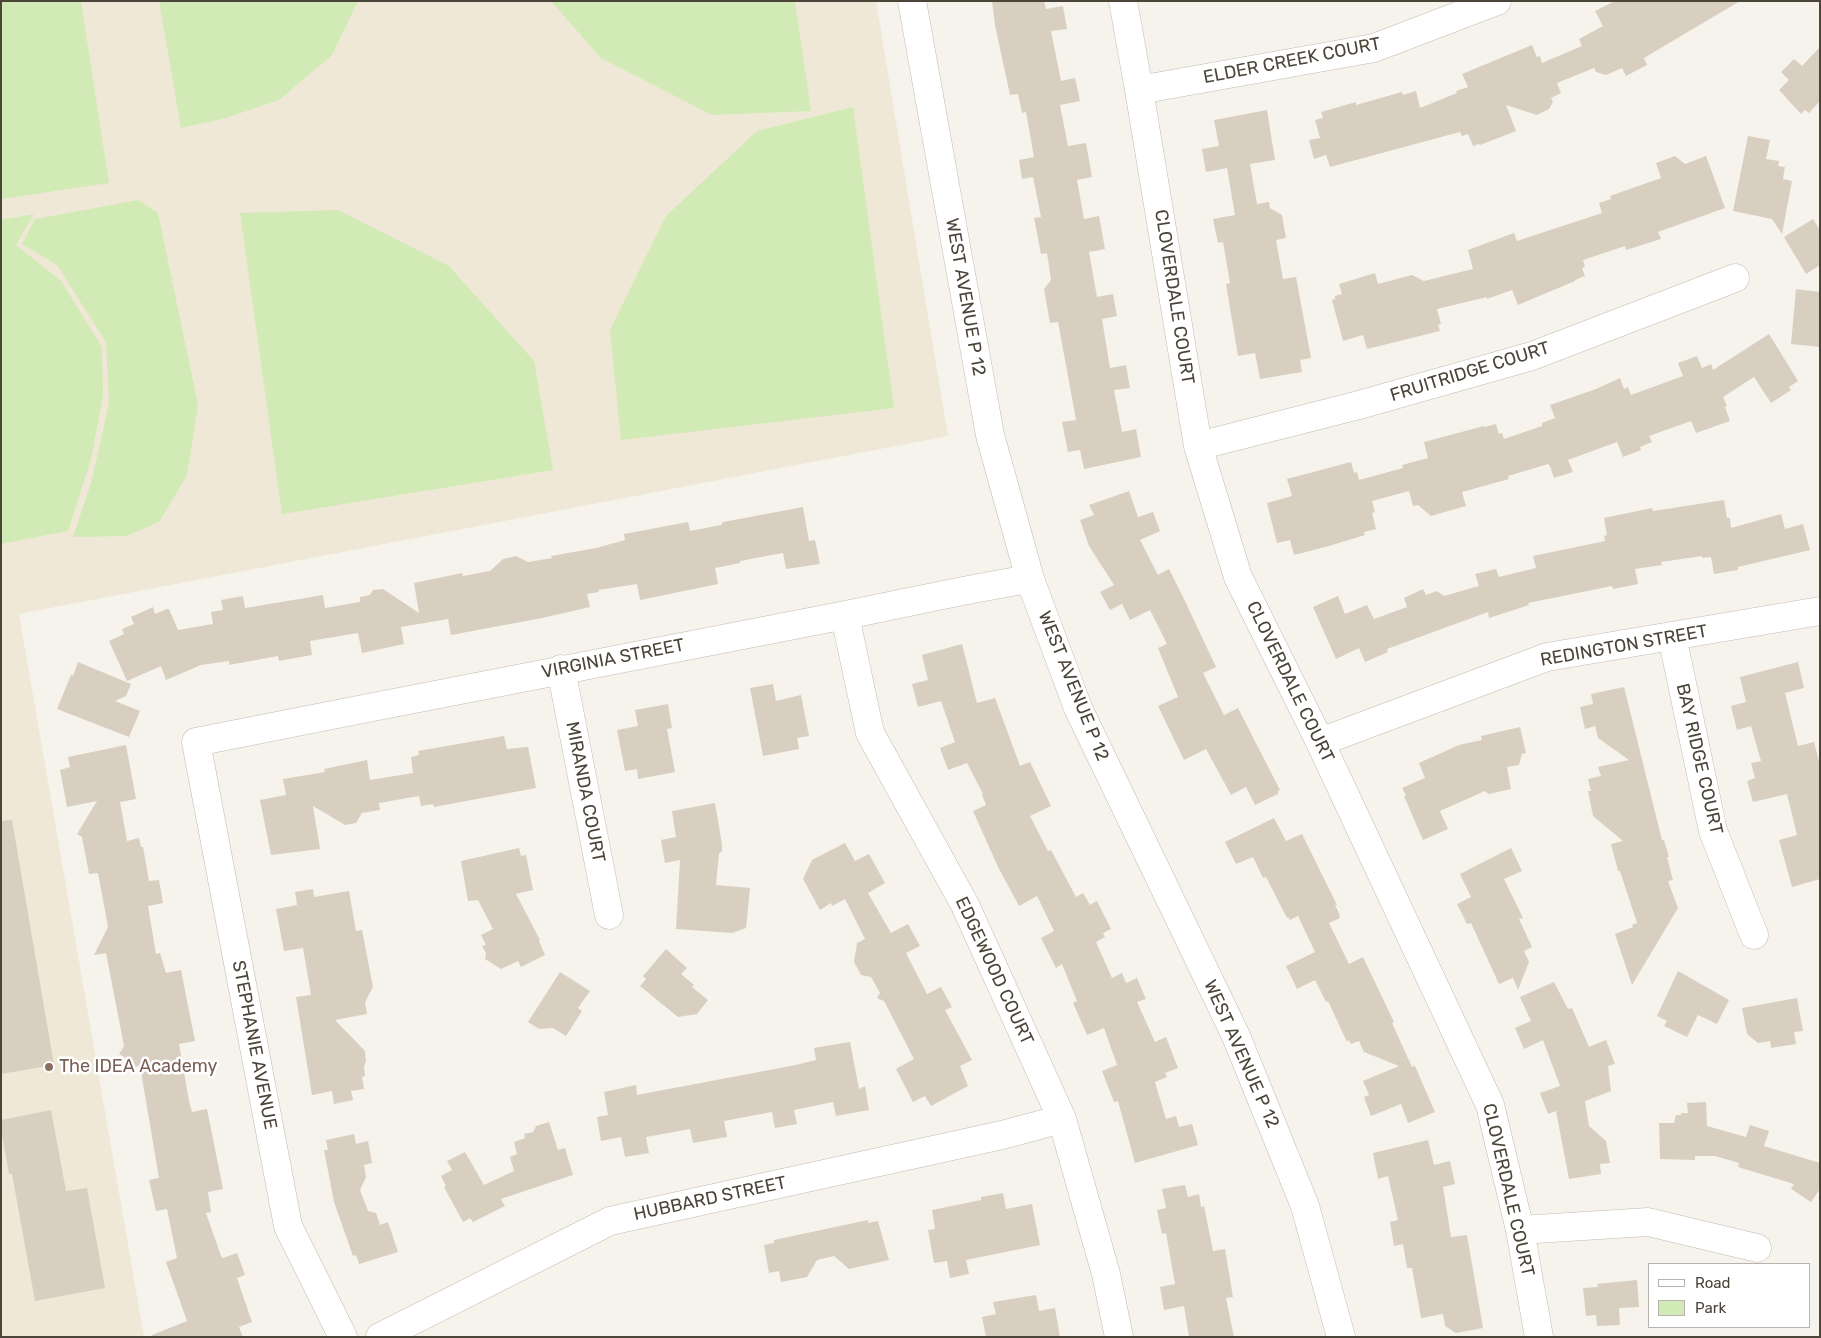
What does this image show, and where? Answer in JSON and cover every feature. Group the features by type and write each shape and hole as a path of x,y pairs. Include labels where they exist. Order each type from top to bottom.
{"street":[{"name":"WEST AVENUE P 12","path":"912,1 990,435 1030,579 1078,708 1243,1054 1305,1206 1341,1337"},
{"name":"CLOVERDALE COURT","path":"1122,1 1139,90 1198,446 1238,577 1320,742 1490,1104 1520,1230 1539,1337"},
{"name":"ELDER CREEK COURT","path":"1139,90 1374,48 1497,1"},
{"name":"FRUITRIDGE COURT","path":"1198,446 1358,405 1532,356 1735,278"},
{"name":"VIRGINIA STREET","path":"196,742 561,669 1030,579"},
{"name":"REDINGTON STREET","path":"1320,742 1547,657 1820,611"},
{"name":"EDGEWOOD COURT","path":"845,616 870,734 965,905 1062,1119 1106,1274 1119,1337"},
{"name":"BAY RIDGE COURT","path":"1672,636 1713,831 1754,935"},
{"name":"MIRANDA COURT","path":"561,669 609,915"},
{"name":"STEPHANIE AVENUE","path":"196,742 288,1226 343,1337"},
{"name":"HUBBARD STREET","path":"380,1337 610,1221 1002,1135 1062,1119"},
{"path":"1520,1230 1648,1222 1757,1248"}],"shaded area":[{"path":"1,1 876,1 948,436 19,614 144,1337 1,1337"}],"green space":[{"path":"1,1 81,1 109,183 1,199"},
{"path":"159,1 358,1 332,55 279,100 226,118 181,128"},
{"path":"551,1 795,1 811,111 712,115 601,58"},
{"path":"853,107 894,408 621,440 610,330 666,216 757,131"},
{"path":"138,200 158,213 198,405 187,475 159,522 126,536 73,537 92,480 109,403 106,342 57,265 22,244 35,219"},
{"path":"338,210 449,266 534,361 553,470 282,514 240,213"},
{"path":"34,214 16,245 61,281 102,347 103,396 91,459 68,531 1,544 1,220"}],"building":[{"path":"992,1 1044,1 1046,9 1063,6 1067,29 1051,31 1061,81 1075,78 1080,101 1060,105 1068,146 1086,143 1092,177 1077,180 1084,219 1099,216 1105,249 1089,252 1097,297 1113,294 1117,316 1102,319 1110,368 1126,365 1130,388 1114,390 1122,432 1136,429 1141,457 1084,469 1080,450 1068,452 1062,422 1076,420 1058,322 1050,323 1044,289 1051,280 1047,253 1041,254 1034,218 1041,217 1033,177 1022,179 1019,160 1034,157 1026,112 1022,113 1018,94 1010,95 995,25"},
{"path":"1615,1 1740,1 1644,58 1647,65 1626,76 1622,68 1606,75 1596,72 1594,68 1557,83 1561,93 1551,98 1553,102 1549,109 1537,115 1506,105 1516,131 1480,145 1473,146 1468,134 1462,136 1460,132 1330,167 1326,155 1314,159 1309,140 1320,138 1315,120 1323,118 1321,112 1356,102 1356,105 1402,92 1403,95 1416,91 1420,108 1468,87 1462,74 1532,45 1537,57 1540,56 1542,63 1582,46 1579,39 1603,26 1595,11"},
{"path":"1820,47 1820,101 1809,113 1805,110 1801,114 1779,90 1789,80 1781,72 1794,59 1802,66"},
{"path":"1267,110 1275,160 1250,164 1257,204 1269,202 1270,208 1282,215 1286,238 1276,240 1283,279 1296,277 1311,358 1300,360 1302,372 1260,379 1255,353 1238,356 1226,284 1230,283 1223,242 1218,243 1213,219 1235,215 1227,168 1206,172 1202,149 1219,146 1214,120"},
{"path":"1748,136 1770,140 1766,159 1779,161 1778,166 1785,167 1783,179 1792,181 1782,234 1772,219 1733,211"},
{"path":"1675,156 1685,164 1706,156 1725,208 1658,232 1661,239 1626,250 1625,246 1583,260 1585,267 1582,268 1585,276 1518,305 1512,290 1487,299 1487,297 1437,309 1441,324 1438,325 1440,331 1367,349 1363,335 1343,341 1332,300 1335,299 1335,296 1342,294 1339,284 1375,273 1378,284 1412,275 1424,281 1473,269 1468,250 1514,233 1517,241 1602,213 1599,203 1611,199 1610,196 1661,178 1656,163"},
{"path":"1813,219 1820,230 1820,265 1806,274 1784,237"},
{"path":"1796,289 1820,292 1820,347 1791,344"},
{"path":"1769,334 1798,381 1789,387 1791,390 1771,403 1754,377 1723,397 1730,421 1696,433 1691,421 1649,436 1652,442 1640,447 1641,450 1623,457 1617,442 1568,460 1573,472 1554,478 1548,464 1508,476 1509,479 1462,492 1466,506 1431,516 1418,505 1413,506 1409,491 1372,501 1375,512 1372,513 1376,529 1364,532 1365,535 1329,546 1294,555 1290,540 1277,543 1267,503 1292,496 1287,479 1351,462 1354,473 1357,472 1359,480 1403,468 1402,465 1428,458 1424,442 1484,426 1496,424 1499,434 1502,433 1504,439 1542,426 1542,423 1555,418 1550,405 1596,389 1620,378 1624,389 1628,387 1631,395 1683,376 1678,363 1697,356 1702,368 1711,364 1713,370"},
{"path":"1129,491 1138,517 1153,512 1160,531 1140,540 1158,575 1169,569 1184,599 1216,667 1203,673 1224,715 1238,708 1280,790 1278,794 1255,805 1246,787 1231,795 1206,749 1184,760 1158,706 1178,697 1158,648 1167,644 1150,610 1130,620 1122,604 1110,610 1100,592 1114,585 1089,546 1080,520 1094,515 1089,505"},
{"path":"1724,500 1731,528 1781,514 1785,529 1803,524 1810,550 1738,567 1738,570 1714,574 1711,557 1702,558 1702,556 1661,562 1662,565 1635,569 1638,584 1613,589 1612,586 1528,603 1529,605 1489,618 1488,612 1387,649 1388,652 1365,662 1359,648 1336,659 1313,607 1338,596 1345,614 1367,605 1374,619 1407,607 1404,598 1423,589 1426,595 1437,591 1444,596 1479,586 1475,574 1496,569 1499,577 1536,568 1533,556 1605,541 1604,536 1607,535 1604,518 1652,508 1653,511"},
{"path":"803,507 809,541 815,540 820,564 786,569 783,553 740,561 740,563 715,568 718,584 640,600 637,584 598,590 599,592 587,594 590,607 542,618 451,635 448,619 401,627 404,644 362,653 358,633 310,641 312,655 279,661 278,656 229,665 229,661 201,665 166,680 161,666 127,681 109,641 124,634 122,629 134,624 131,617 153,607 155,614 169,609 178,630 213,624 211,612 223,610 221,600 243,596 245,608 323,595 325,608 360,602 360,597 370,595 373,590 383,589 419,613 414,583 462,573 463,576 490,571 503,559 516,556 528,562 596,548 625,540 624,534 688,522 690,531 721,525 723,522"},
{"path":"962,644 977,703 995,698 1020,766 1030,762 1051,806 1030,816 1048,851 1051,850 1076,897 1083,893 1090,905 1097,901 1111,929 1103,933 1105,937 1096,942 1112,978 1122,973 1126,983 1137,978 1146,999 1137,1002 1155,1042 1166,1037 1178,1068 1165,1073 1167,1077 1155,1082 1166,1119 1176,1116 1179,1127 1192,1124 1198,1145 1135,1163 1118,1101 1114,1102 1102,1071 1117,1065 1104,1028 1087,1035 1073,1003 1077,1001 1062,964 1056,968 1041,938 1054,931 1037,896 1019,906 998,867 973,811 986,805 983,794 967,763 948,770 940,748 955,742 941,701 918,707 912,684 928,680 922,655"},
{"path":"78,662 131,684 126,696 115,701 140,711 129,737 57,709"},
{"path":"1798,662 1804,688 1785,693 1798,746 1814,742 1820,765 1820,879 1792,887 1779,840 1797,835 1787,794 1753,802 1747,781 1755,778 1751,763 1761,761 1751,726 1737,730 1731,706 1746,702 1740,677"},
{"path":"773,684 776,701 801,695 809,736 797,738 799,749 763,756 750,688"},
{"path":"1624,687 1662,840 1664,840 1669,857 1667,857 1673,880 1668,881 1678,908 1632,985 1615,934 1633,927 1632,925 1637,923 1620,871 1618,871 1611,844 1623,841 1593,816 1588,791 1591,791 1588,779 1601,776 1598,767 1629,760 1598,738 1595,726 1585,729 1580,707 1593,704 1591,694"},
{"path":"668,704 672,728 667,729 675,772 638,779 637,769 625,771 617,730 638,726 635,710"},
{"path":"1520,727 1526,753 1522,754 1519,765 1507,767 1511,789 1489,794 1485,791 1440,811 1448,829 1423,840 1402,788 1425,778 1419,763 1459,745 1482,740 1481,736"},
{"path":"504,736 507,749 528,747 536,788 434,807 433,804 421,806 419,796 379,803 380,810 362,813 356,823 345,825 313,806 320,849 271,855 260,800 286,795 283,779 325,772 324,769 367,760 370,780 413,773 411,757 419,755 418,751"},
{"path":"126,745 136,799 120,802 127,841 139,838 141,847 143,847 149,881 159,880 163,903 148,906 156,954 160,953 166,973 181,970 195,1041 179,1044 189,1101 192,1112 207,1109 223,1189 208,1192 211,1212 206,1213 221,1256 223,1258 237,1253 245,1275 237,1278 252,1322 239,1327 243,1337 152,1337 152,1335 187,1321 166,1262 177,1258 167,1209 156,1211 149,1180 159,1178 140,1066 129,1068 127,1059 119,1054 124,1046 106,953 94,955 108,927 98,873 89,874 82,837 77,834 97,801 67,807 60,770 70,767 68,757"},
{"path":"715,803 722,845 722,852 719,853 716,885 750,888 746,928 732,933 676,929 680,860 665,863 661,840 676,837 672,811"},
{"path":"1274,818 1286,841 1302,834 1337,905 1335,905 1340,918 1329,923 1349,964 1363,957 1394,1022 1392,1023 1412,1067 1415,1066 1435,1112 1408,1123 1401,1104 1371,1116 1364,1097 1369,1095 1363,1081 1399,1066 1364,1052 1359,1041 1351,1044 1349,1040 1347,1042 1328,1001 1326,1002 1315,980 1297,989 1286,966 1315,952 1298,916 1290,920 1287,918 1266,877 1263,878 1253,857 1236,864 1225,842"},
{"path":"12,820 54,1065 1,1074 1,821"},
{"path":"845,843 855,861 869,854 885,883 868,893 891,933 908,924 920,946 906,953 927,994 941,987 952,1007 945,1010 972,1060 960,1066 968,1086 931,1106 925,1096 913,1102 896,1069 914,1059 884,1001 877,998 880,993 871,977 861,975 854,962 857,943 865,939 845,899 832,906 831,903 820,910 803,879 812,860"},
{"path":"519,848 521,856 526,855 533,890 516,894 540,940 545,955 521,967 518,961 501,969 485,959 486,953 482,946 486,945 481,935 493,929 478,900 468,901 461,861"},
{"path":"1511,848 1522,871 1504,879 1523,918 1519,919 1532,947 1524,951 1529,962 1518,990 1513,978 1499,984 1471,923 1467,924 1457,904 1471,897 1460,874"},
{"path":"313,889 314,897 349,891 356,931 362,930 373,987 365,1002 367,1014 335,1020 365,1051 366,1061 364,1067 365,1076 362,1077 364,1089 351,1091 353,1100 334,1104 332,1091 312,1095 296,997 311,995 303,948 284,951 276,909 297,905 295,892"},
{"path":"666,949 687,968 681,974 694,985 692,987 708,1000 697,1014 678,1017 640,986 646,979 643,976"},
{"path":"1678,971 1729,1000 1717,1024 1698,1015 1687,1037 1664,1026 1667,1021 1657,1016"},
{"path":"560,972 590,991 578,1008 582,1011 566,1036 553,1028 539,1029 528,1022"},
{"path":"1554,982 1568,1009 1572,1008 1589,1047 1606,1040 1615,1064 1608,1066 1611,1091 1585,1101 1589,1126 1606,1141 1610,1163 1600,1164 1601,1174 1569,1179 1556,1111 1548,1114 1540,1093 1560,1086 1543,1040 1524,1049 1515,1028 1531,1021 1520,997"},
{"path":"1797,998 1803,1031 1794,1032 1796,1044 1771,1048 1770,1041 1758,1043 1747,1034 1742,1008"},
{"path":"850,1042 859,1089 865,1086 869,1110 836,1116 833,1102 794,1110 797,1124 775,1128 772,1112 724,1121 727,1137 693,1143 690,1129 646,1137 649,1153 625,1157 621,1137 601,1141 597,1117 608,1115 604,1092 636,1085 637,1095 796,1065 816,1060 814,1048"},
{"path":"1706,1102 1707,1126 1746,1137 1750,1125 1769,1131 1764,1146 1820,1163 1820,1189 1811,1202 1791,1189 1794,1184 1738,1167 1739,1163 1715,1156 1695,1156 1695,1160 1660,1159 1659,1123 1674,1123 1676,1115 1688,1113 1687,1103"},
{"path":"51,1110 66,1191 87,1188 105,1288 35,1301 12,1174 9,1174 1,1120"},
{"path":"549,1122 558,1150 565,1148 573,1175 501,1199 505,1206 473,1222 470,1218 463,1222 444,1187 446,1186 441,1176 452,1170 447,1161 465,1152 484,1185 514,1171 510,1157 517,1154 514,1142 525,1138 524,1134 533,1132 536,1126"},
{"path":"354,1134 356,1144 368,1141 372,1163 364,1165 366,1177 360,1190 368,1211 376,1213 380,1225 388,1222 398,1252 359,1264 356,1255 353,1256 334,1202 324,1150 328,1150 326,1140"},
{"path":"1428,1140 1434,1165 1450,1161 1455,1184 1443,1187 1451,1237 1467,1235 1483,1328 1456,1333 1445,1326 1443,1314 1421,1318 1412,1268 1407,1268 1403,1244 1394,1246 1390,1222 1398,1220 1388,1176 1378,1179 1373,1153"},
{"path":"1185,1185 1188,1197 1199,1194 1201,1207 1204,1206 1213,1251 1225,1249 1233,1297 1226,1298 1234,1337 1189,1337 1184,1306 1164,1310 1160,1287 1175,1284 1166,1233 1162,1234 1157,1210 1166,1208 1162,1189"},
{"path":"1003,1193 1006,1209 1032,1204 1040,1245 966,1260 969,1274 950,1278 947,1261 934,1263 928,1230 935,1229 932,1210 981,1200 981,1197"},
{"path":"868,1220 868,1223 878,1221 889,1260 849,1269 834,1256 817,1260 807,1277 781,1282 779,1271 769,1273 764,1245 774,1243 774,1240"},
{"path":"1637,1280 1639,1307 1619,1308 1620,1325 1597,1326 1596,1315 1586,1316 1583,1288 1598,1287 1597,1284"},
{"path":"1036,1295 1039,1311 1055,1308 1060,1337 986,1337 982,1317 996,1314 993,1302"}],"place":[{"name":"The IDEA Academy","path":"49,1067"}]}
